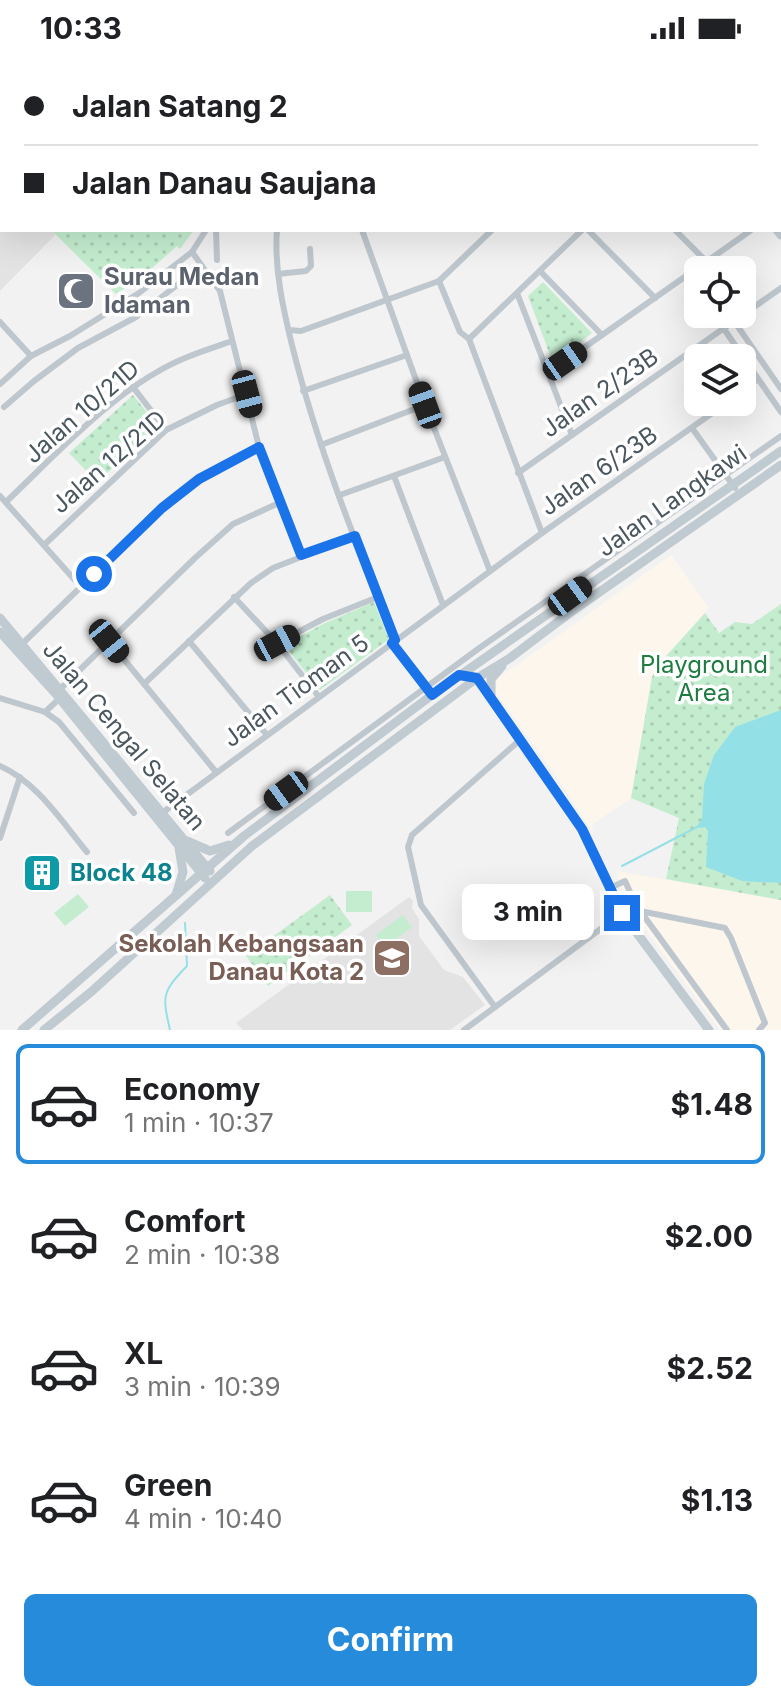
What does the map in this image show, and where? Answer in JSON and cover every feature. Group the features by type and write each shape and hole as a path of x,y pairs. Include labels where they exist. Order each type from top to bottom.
{"street":[{"path":"0,384 31,356 126,303 192,252 205,232"},
{"path":"216,232 217,260"},
{"path":"277,232 278,274 312,421 393,642 429,691"},
{"path":"363,232 425,405 490,571"},
{"path":"289,330 301,331 439,281 490,232"},
{"path":"469,339 583,232"},
{"path":"587,232 655,298"},
{"path":"677,232 701,256"},
{"path":"715,256 749,232"},
{"path":"278,274 306,271 311,266 310,249"},
{"path":"192,252 220,291 259,447 301,555"},
{"path":"540,271 602,335"},
{"path":"4,407 78,348 137,316 186,278"},
{"path":"548,373 684,278"},
{"path":"439,281 460,332 469,339 542,533"},
{"name":"Jalan 2/23B","path":"756,306 781,288"},
{"path":"517,293 572,435"},
{"path":"126,303 137,316"},
{"path":"0,322 31,356"},
{"path":"739,328 781,389"},
{"path":"724,329 781,412"},
{"name":"Jalan 2/23B","path":"518,473 724,329"},
{"name":"Jalan 10/21D","path":"6,502 133,387 171,364 232,341"},
{"path":"303,391 407,355"},
{"path":"133,387 166,430"},
{"name":"Jalan 12/21D","path":"44,545 166,430 247,394"},
{"path":"321,445 425,405"},
{"name":"Jalan 6/23B","path":"490,571 709,416"},
{"path":"692,428 740,494"},
{"path":"228,833 729,479 781,436"},
{"path":"22,644 162,508 199,479 259,447"},
{"name":"Jalan Langkawi","path":"22,1030 244,836 429,691 478,662 729,479 781,451"},
{"path":"340,495 445,457"},
{"name":"Jalan Langkawi","path":"48,1029 252,846 477,678 510,658 781,465"},
{"path":"394,476 443,605"},
{"path":"0,496 81,587"},
{"path":"45,712 109,641 233,524 281,502"},
{"path":"144,684 234,597 273,568 355,536"},
{"name":"Jalan Tioman 5","path":"162,813 490,571"},
{"path":"234,597 277,643 319,697"},
{"path":"277,643 323,619 378,597"},
{"name":"Jalan Cengal Selatan","path":"0,618 214,881"},
{"name":"Jalan Cengal Selatan","path":"0,632 59,694 162,813 181,842"},
{"path":"109,641 216,772"},
{"path":"189,641 267,735"},
{"path":"491,699 493,676 510,658"},
{"path":"478,662 477,678 582,829 622,913 709,1030"},
{"path":"459,675 477,678"},
{"path":"0,698 45,712 59,722 134,813"},
{"path":"495,1007 421,905 408,847 412,835 520,740"},
{"path":"0,766 20,777 87,852"},
{"path":"0,838 20,777"},
{"path":"175,898 183,872 181,842 210,851 223,849 244,836"},
{"path":"610,888 625,881 640,911 727,1030"},
{"path":"640,911 725,928 765,1023 759,1030"},
{"path":"464,1030 622,913"}],"shaded area":[{"path":"0,232 53,232 55,235 0,291"},
{"path":"671,555 709,608 658,665 652,677 631,798 593,824 592,831 495,692 497,679"},
{"path":"618,871 781,900 781,1030 720,1030 630,909 617,878"},
{"name":"Sekolah Kebangsaan Danau Kota 2","path":"409,897 419,919 419,936 444,970 463,977 485,1005 450,1030 243,1030 236,1023"}],"green space":[{"path":"53,232 193,232 180,249 177,246 141,278 116,294"},
{"path":"543,282 592,333 553,363 528,296"},
{"path":"133,395 159,427 97,482 69,453"},
{"path":"374,602 389,639 320,690 284,645"},
{"name":"Playground Area","path":"781,604 781,900 666,879 679,818 631,798 652,677 658,665 705,613 719,633 735,622 752,624"},
{"path":"346,891 372,891 372,912 346,912"},
{"path":"78,894 89,907 65,926 54,913"},
{"path":"330,895 352,925 268,986 246,956"},
{"path":"403,915 412,927 385,947 376,935"}],"water":[{"path":"781,710 781,883 742,881 706,867 708,831 706,827 700,828 698,825 702,819 704,784 714,755 735,727"},
{"path":"479,905 486,911 489,907 499,906 508,913 508,922 503,929 495,927 493,918 486,920 486,926 494,930 491,938 485,938 474,924 475,908"}],"waterway":[{"path":"622,866 699,826"},
{"path":"170,1030 165,1001 169,988 187,966 185,923"}],"place":[{"name":"Surau Medan Idaman","path":"76,291"},
{"name":"Block 48","path":"42,873"},
{"name":"Sekolah Kebangsaan Danau Kota 2","path":"392,958"}],"route":[{"path":"94,574 162,508 199,479 259,447 301,555 355,536 395,640 392,643 432,695 459,675 477,678 582,829 622,913"}]}
